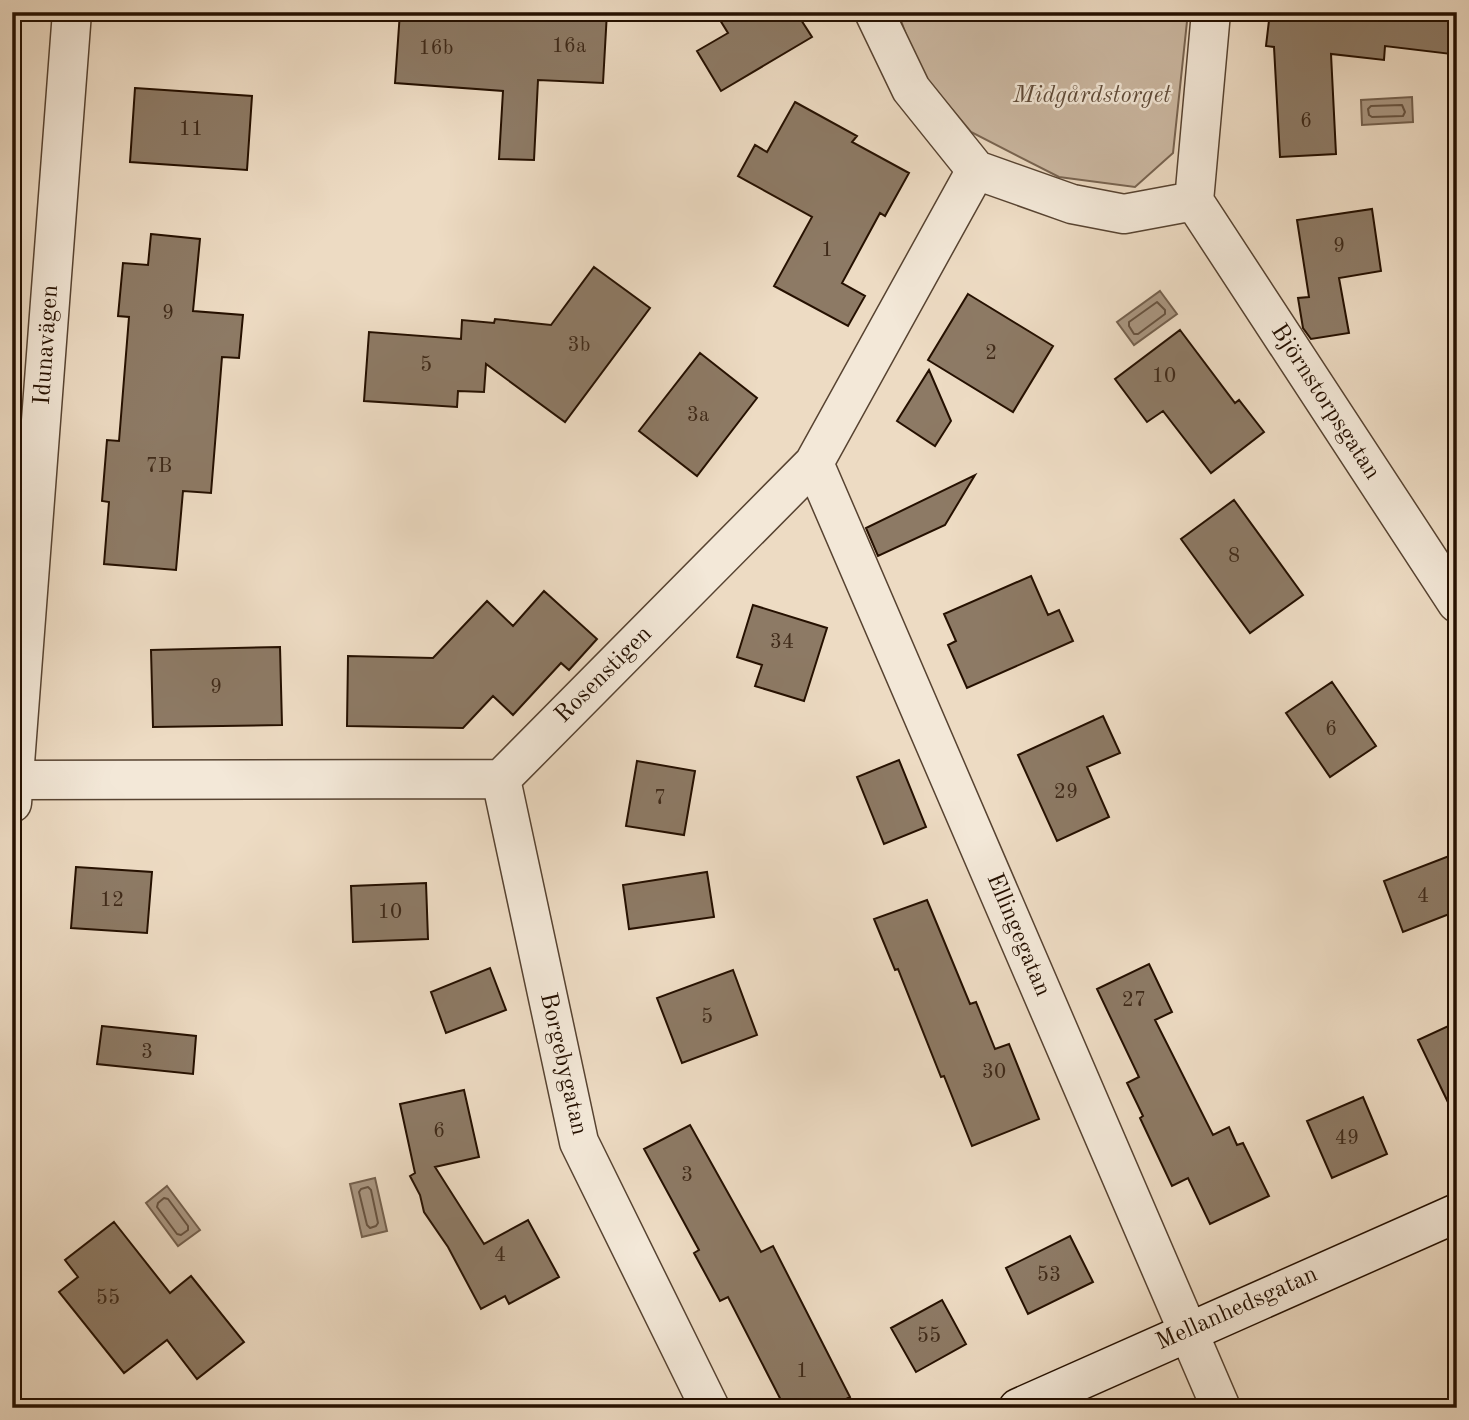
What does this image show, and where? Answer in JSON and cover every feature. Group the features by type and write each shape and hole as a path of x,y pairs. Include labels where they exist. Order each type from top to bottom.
{"street":[{"name":"Idunavägen","path":"13,791 72,12"},
{"path":"874,12 911,89 976,170 1072,204 1124,214 1194,201 1211,12"},
{"name":"Rosenstigen","path":"501,779 814,463 976,170"},
{"name":"Björnstorpsgatan","path":"1194,201 1457,603"},
{"name":"Ellingegatan","path":"814,463 1189,1330 1220,1408"},
{"path":"13,791 501,779"},
{"name":"Borgebygatan","path":"501,779 579,1142 710,1408"},
{"name":"Mellanhedsgatan","path":"1018,1408 1457,1213"}],"green space":[{"name":"Midgårdstorget","path":"898,12 1188,12 1173,153 1135,187 1059,177 971,132 918,69"}],"water":[{"path":"1412,97 1413,122 1362,125 1361,100"},
{"path":"1160,291 1177,314 1134,345 1117,322"},
{"path":"375,1178 387,1231 362,1237 350,1184"},
{"path":"167,1186 200,1230 178,1246 146,1203"}],"building":[{"path":"400,12 607,12 603,83 538,80 534,160 499,159 503,91 395,83"},
{"path":"715,12 796,12 812,37 721,91 697,51 728,33"},
{"path":"1270,12 1406,12 1405,15 1455,21 1451,54 1385,46 1384,60 1331,54 1336,154 1280,157 1274,47 1266,46"},
{"path":"135,88 252,96 247,170 130,162"},
{"path":"795,102 857,136 852,142 909,173 885,216 880,213 842,283 865,296 848,326 774,286 812,217 738,176 755,145 767,152"},
{"path":"1372,209 1381,271 1339,278 1349,333 1311,339 1303,328 1298,298 1309,297 1297,220"},
{"path":"151,234 200,239 193,311 243,315 239,358 222,357 211,493 183,491 176,570 104,564 109,502 102,501 107,440 119,441 129,317 118,316 123,263 148,265"},
{"path":"594,267 650,308 565,422 486,364 484,392 458,391 457,407 364,401 369,332 461,339 462,320 494,323 495,319 551,325"},
{"path":"968,294 1053,346 1013,412 928,360"},
{"path":"1180,330 1235,403 1239,400 1264,432 1211,473 1163,411 1147,422 1115,379"},
{"path":"700,353 757,398 697,476 639,431"},
{"path":"929,370 951,421 935,446 897,421"},
{"path":"975,475 945,525 878,556 866,528"},
{"path":"1234,500 1303,595 1250,633 1181,539"},
{"path":"1031,576 1048,615 1059,610 1073,641 967,688 948,645 956,641 944,614"},
{"path":"544,591 597,639 569,670 561,663 513,715 493,696 463,728 347,726 348,656 433,658 487,601 513,626"},
{"path":"753,605 827,628 804,701 755,686 762,665 737,657"},
{"path":"280,647 282,725 153,727 151,650"},
{"path":"1332,682 1376,746 1330,777 1286,713"},
{"path":"1103,716 1120,753 1087,767 1109,817 1057,841 1018,755"},
{"path":"899,760 926,827 884,844 857,777"},
{"path":"637,761 695,771 684,835 626,826"},
{"path":"1457,853 1457,911 1403,932 1384,881"},
{"path":"76,867 152,872 147,933 71,928"},
{"path":"707,872 714,917 629,929 623,885"},
{"path":"426,883 428,939 353,942 351,886"},
{"path":"927,900 970,1004 976,1002 995,1049 1009,1044 1039,1119 972,1146 898,969 895,970 874,919"},
{"path":"1149,964 1172,1012 1155,1020 1213,1135 1229,1127 1237,1145 1243,1143 1269,1196 1210,1224 1188,1178 1172,1186 1127,1083 1139,1077 1097,989"},
{"path":"490,968 506,1010 446,1033 431,992"},
{"path":"733,970 757,1035 682,1063 657,998"},
{"path":"1457,1022 1457,1121 1418,1040"},
{"path":"102,1026 196,1036 193,1074 97,1064"},
{"path":"464,1090 479,1157 435,1167 484,1244 528,1220 559,1277 509,1304 505,1296 481,1309 448,1247 424,1212 420,1195 410,1176 415,1173 400,1104"},
{"path":"1363,1097 1387,1154 1332,1178 1307,1121"},
{"path":"690,1125 761,1252 773,1246 850,1397 830,1408 785,1408 728,1297 720,1301 694,1253 699,1250 644,1149"},
{"path":"114,1222 170,1293 191,1276 244,1342 197,1379 167,1340 124,1373 59,1292 78,1277 65,1260"},
{"path":"1070,1236 1093,1282 1028,1314 1006,1268"},
{"path":"942,1300 966,1344 916,1372 891,1328"}]}
